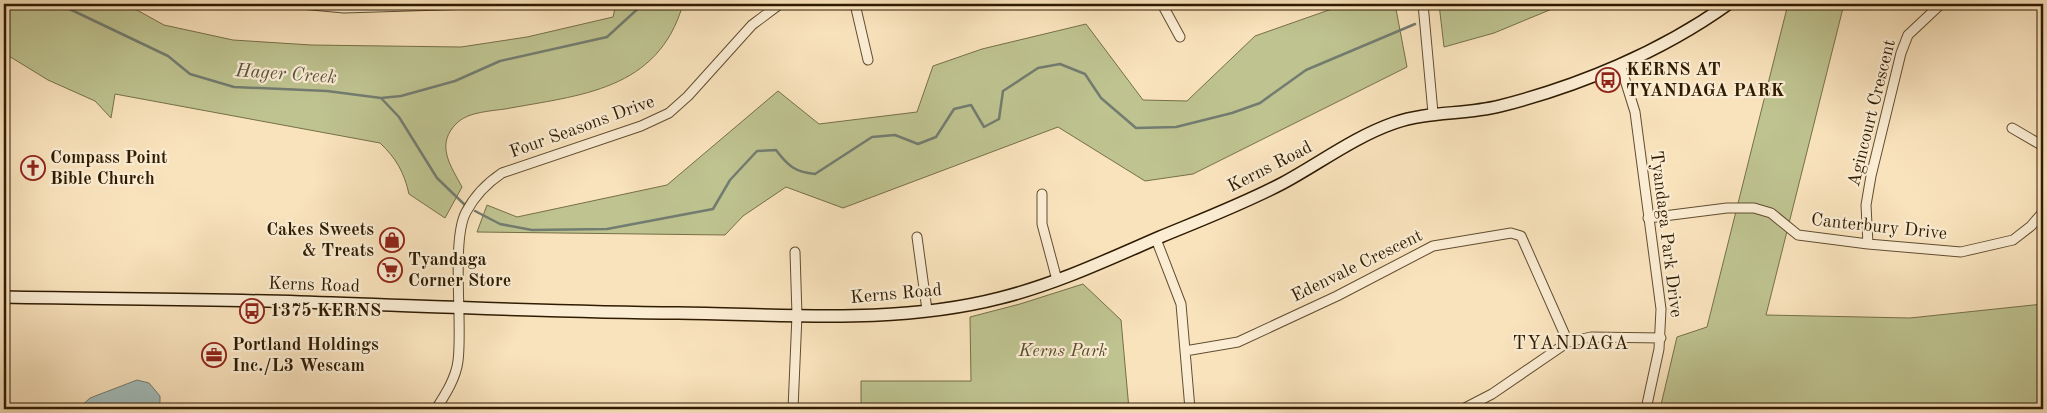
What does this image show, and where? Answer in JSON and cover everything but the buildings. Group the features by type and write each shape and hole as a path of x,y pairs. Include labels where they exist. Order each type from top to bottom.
{"street":[{"path":"301,4 344,8 474,4"},
{"name":"Four Seasons Drive","path":"436,409 451,384 458,362 460,243 465,213 485,184 502,173 641,126 669,113 688,96 752,25 780,4"},
{"path":"855,4 868,60"},
{"path":"1162,4 1180,37"},
{"path":"1423,4 1433,113"},
{"name":"Kerns Road","path":"4,297 300,302 460,309 839,317 927,310 999,299 1057,280 1282,184 1368,134 1392,124 1433,113 1460,112 1497,107 1620,64 1665,44 1698,25 1728,4"},
{"name":"Agincourt Crescent","path":"1868,244 1866,205 1871,176 1901,53 1908,35 1940,4"},
{"name":"Tyandaga Park Drive","path":"1620,64 1635,112 1661,309 1661,338 1646,409"},
{"path":"2012,128 2043,146"},
{"path":"1042,194 1042,224 1057,280"},
{"name":"Canterbury Drive","path":"1648,218 1727,208 1754,208 1771,213 1798,235 1868,244 1961,252 2013,240 2031,226 2043,212"},
{"name":"Edenvale Crescent","path":"1185,351 1238,342 1337,296 1433,246 1511,233 1521,236 1527,246 1531,263 1568,342"},
{"path":"917,237 927,310"},
{"path":"1156,239 1182,304 1190,409"},
{"path":"793,409 796,315 795,252"},
{"path":"1463,409 1492,394 1568,342 1591,337 1661,338"}],"green space":[{"path":"4,4 126,4 164,25 233,40 311,45 461,47 527,37 613,17 616,4 683,4 671,33 655,55 635,72 613,84 588,93 561,99 474,114 458,122 447,138 446,147 450,163 462,187 445,218 409,194 399,166 380,143 115,94 111,118 95,101 48,80 4,53"},
{"path":"1346,4 1395,4 1407,67 1193,174 1145,181 1058,127 843,208 786,187 743,216 725,235 477,232 487,205 517,217 667,185 778,91 819,124 917,112 933,66 982,49 1086,24 1143,100 1187,101 1255,36"},
{"path":"1439,4 1564,4 1494,33 1444,47"},
{"path":"1788,4 1844,4 1766,315 1910,318 2043,304 2043,409 1660,409 1677,337 1707,327"},
{"name":"Kerns Park","path":"1083,284 1121,320 1129,409 861,409 861,381 971,381 970,317 1020,304"}],"water":[{"path":"137,380 149,383 160,396 160,402 157,407 147,409 78,409 90,398"}],"waterway":[{"name":"Hager Creek","path":"59,4 168,56 190,74 234,87 327,91 381,98 401,96 455,81 500,61 607,37 643,4"},
{"path":"1438,8 1445,4"},
{"path":"475,211 500,224 532,230 607,229 713,209 730,180 757,151 776,150 792,167 802,172 815,174 872,137 895,135 918,144 936,137 954,109 971,105 984,127 999,119 1003,91 1038,68 1060,64 1085,74 1101,98 1136,128 1176,127 1232,113 1260,103 1306,70 1415,24"},
{"path":"381,98 399,117 437,178 466,206"}],"place":[{"name":"KERNS AT TYANDAGA PARK","path":"1608,80"},
{"name":"Compass Point Bible Church","path":"33,168"},
{"name":"Cakes Sweets & Treats","path":"392,240"},
{"name":"Tyandaga Corner Store","path":"390,270"},
{"name":"1375 KERNS","path":"252,311"},
{"name":"Portland Holdings Inc./L3 Wescam","path":"214,355"}],"district":[{"name":"TYANDAGA","path":"1571,344"}]}
